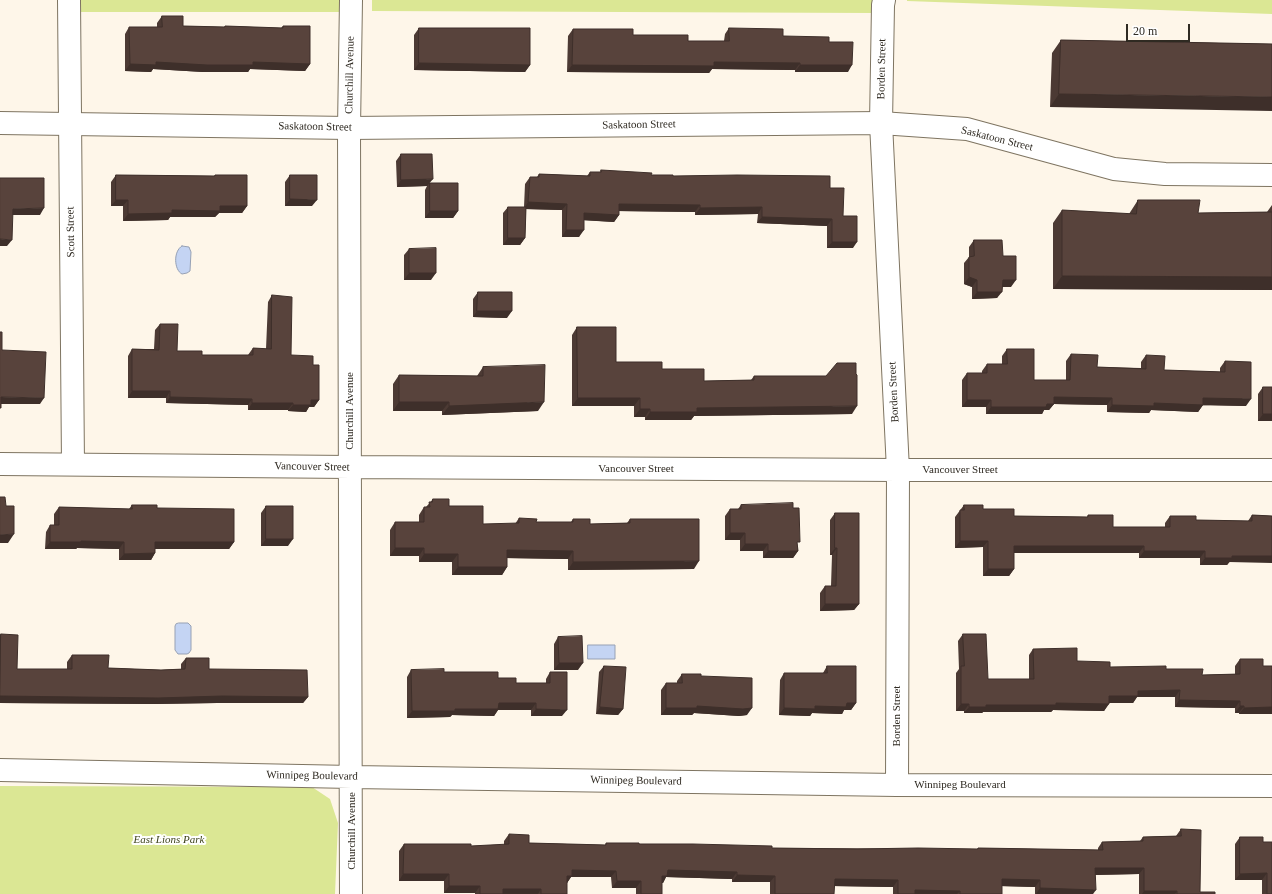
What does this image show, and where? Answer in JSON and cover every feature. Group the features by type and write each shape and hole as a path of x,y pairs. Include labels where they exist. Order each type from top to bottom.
{"street":[{"name":"Scott Street","path":"69,0 73,464"},
{"name":"Churchill Avenue","path":"350,0 351,894"},
{"name":"Borden Street","path":"884,0 881,123 898,470 897,785"},
{"name":"Saskatoon Street","path":"0,123 349,128 881,123 967,130 1114,169 1165,174 1272,174"},
{"name":"Vancouver Street","path":"0,464 898,470 1272,470"},
{"name":"Winnipeg Boulevard","path":"0,770 897,785 1272,786"}],"green space":[{"path":"80,0 344,0 344,12 80,12"},
{"path":"372,0 874,0 872,13 372,11"},
{"path":"1272,0 1272,14 907,1"},
{"name":"East Lions Park","path":"0,786 312,787 330,799 338,823 335,894 0,894"}],"water":[{"path":"182,246 189,247 191,252 190,271 182,274 177,269 176,256 179,248"},
{"path":"179,623 188,623 191,626 191,650 187,654 178,654 175,650 175,626"},
{"path":"588,645 615,645 615,659 588,659"}],"building":[{"path":"162,16 183,16 183,26 283,28 283,26 310,26 310,64 253,62 253,65 207,65 156,62 156,65 130,64 129,27 162,27"},
{"path":"419,28 530,28 530,65 419,63"},
{"path":"729,28 783,29 783,36 829,37 829,42 853,42 852,65 714,62 714,66 572,65 573,29 633,29 633,35 688,35 688,41 729,41"},
{"path":"1061,40 1272,44 1272,97 1059,94"},
{"path":"401,154 432,154 433,179 401,180"},
{"path":"601,170 652,173 651,175 673,176 830,176 830,188 844,188 843,216 857,216 857,242 832,242 832,219 762,217 762,207 700,208 700,205 619,204 619,215 584,213 584,230 566,230 567,204 528,202 530,177 539,177 539,174 590,176 590,172 601,172"},
{"path":"116,175 247,175 247,206 220,206 220,211 172,210 172,213 128,214 128,200 116,200"},
{"path":"290,175 317,175 317,200 290,199"},
{"path":"0,178 44,178 44,208 13,209 12,240 0,239"},
{"path":"430,183 458,183 458,211 430,211"},
{"path":"1138,200 1200,200 1198,213 1272,212 1272,277 1062,276 1062,210 1136,214"},
{"path":"508,207 526,207 525,238 508,238"},
{"path":"974,240 1002,240 1003,256 1016,256 1016,280 1003,280 1002,292 977,292 977,280 969,277 969,257 974,256"},
{"path":"436,248 436,273 409,273 409,249"},
{"path":"478,292 512,292 512,311 477,311"},
{"path":"272,295 292,297 291,355 313,356 313,365 319,365 319,400 311,400 311,405 293,405 293,403 252,403 252,399 170,397 170,391 132,391 132,349 159,350 160,324 178,324 177,351 202,351 202,355 253,355 253,348 271,349"},
{"path":"577,327 616,327 616,362 662,362 662,369 704,369 704,381 754,380 754,376 826,376 837,363 856,363 857,406 697,408 697,412 650,412 650,409 640,409 640,398 578,398"},
{"path":"0,332 2,332 2,350 46,352 44,398 1,397 0,408"},
{"path":"1007,349 1034,349 1034,380 1070,380 1071,354 1098,355 1097,367 1146,369 1146,355 1165,356 1164,370 1225,372 1225,361 1251,362 1251,399 1203,398 1203,405 1154,403 1154,406 1112,405 1112,398 1054,397 1054,404 1047,404 1046,407 991,407 991,400 967,400 967,373 987,373 987,364 1007,364"},
{"path":"545,365 544,402 449,406 449,402 399,402 399,375 483,376 483,367"},
{"path":"1263,387 1272,387 1272,414 1263,414"},
{"path":"0,497 5,497 6,506 14,506 14,534 0,535"},
{"path":"433,499 449,499 449,506 483,506 483,524 519,523 519,518 537,519 536,522 573,522 573,519 590,519 590,524 630,523 630,519 699,519 699,561 573,562 573,551 507,550 507,567 458,567 458,554 424,554 424,548 395,548 395,522 424,522 424,507 430,507 429,502 432,502"},
{"path":"793,503 793,508 799,508 800,542 797,542 798,551 768,551 768,544 745,544 745,533 730,533 730,509 741,509 741,505"},
{"path":"132,505 157,505 157,508 234,509 234,542 155,542 155,553 124,554 124,542 50,542 50,525 59,525 59,507 132,509"},
{"path":"964,505 983,505 983,509 1014,509 1014,516 1088,517 1088,515 1113,515 1113,527 1170,527 1170,516 1196,516 1196,520 1252,521 1252,515 1272,516 1272,556 1205,558 1205,551 1144,551 1144,546 1014,546 1014,569 988,569 988,541 960,541 960,510 964,510"},
{"path":"266,506 293,506 293,539 266,539"},
{"path":"835,513 859,513 859,604 825,604 825,586 836,586 837,548 835,548"},
{"path":"1,634 18,635 17,669 72,669 72,655 109,655 108,668 161,670 185,669 186,658 209,658 209,669 307,670 308,697 222,696 158,698 0,696"},
{"path":"963,634 986,634 988,679 1034,679 1033,649 1077,648 1077,661 1110,662 1110,667 1166,666 1166,669 1203,669 1202,675 1240,674 1240,659 1263,659 1263,666 1272,666 1272,707 1244,708 1244,706 1240,706 1240,701 1179,700 1180,690 1138,691 1138,696 1109,696 1109,704 1056,703 1056,705 986,705 986,707 969,707 969,704 961,704 961,666 964,666"},
{"path":"582,636 583,663 559,663 558,637"},
{"path":"604,666 626,667 623,709 600,707"},
{"path":"827,666 856,666 856,703 847,703 846,707 815,706 815,709 784,708 784,673 827,673"},
{"path":"444,669 444,672 498,672 498,678 516,678 516,683 550,683 550,672 567,672 567,710 536,709 536,703 499,703 498,709 412,711 411,670"},
{"path":"682,674 752,678 752,708 743,709 697,706 697,708 666,708 666,683 682,683"},
{"path":"1181,829 1201,830 1200,892 1215,892 1215,894 1177,894 1177,891 1144,891 1144,868 1095,868 1096,890 1040,888 1040,880 1002,879 1002,894 960,894 960,891 915,890 915,894 898,894 898,880 835,879 834,894 775,894 775,876 737,875 737,872 668,870 667,876 662,876 662,894 641,894 641,881 617,881 616,871 572,870 572,876 567,876 567,894 541,894 541,889 503,889 503,894 480,894 480,886 449,886 449,874 403,874 404,844 471,844 471,846 509,844 509,834 529,835 529,843 606,845 606,843 693,844 772,846 772,848 978,848 1103,850 1102,842 1143,841 1143,837 1181,836"},
{"path":"1240,837 1263,837 1263,842 1272,842 1272,894 1267,894 1267,873 1240,874"}]}
